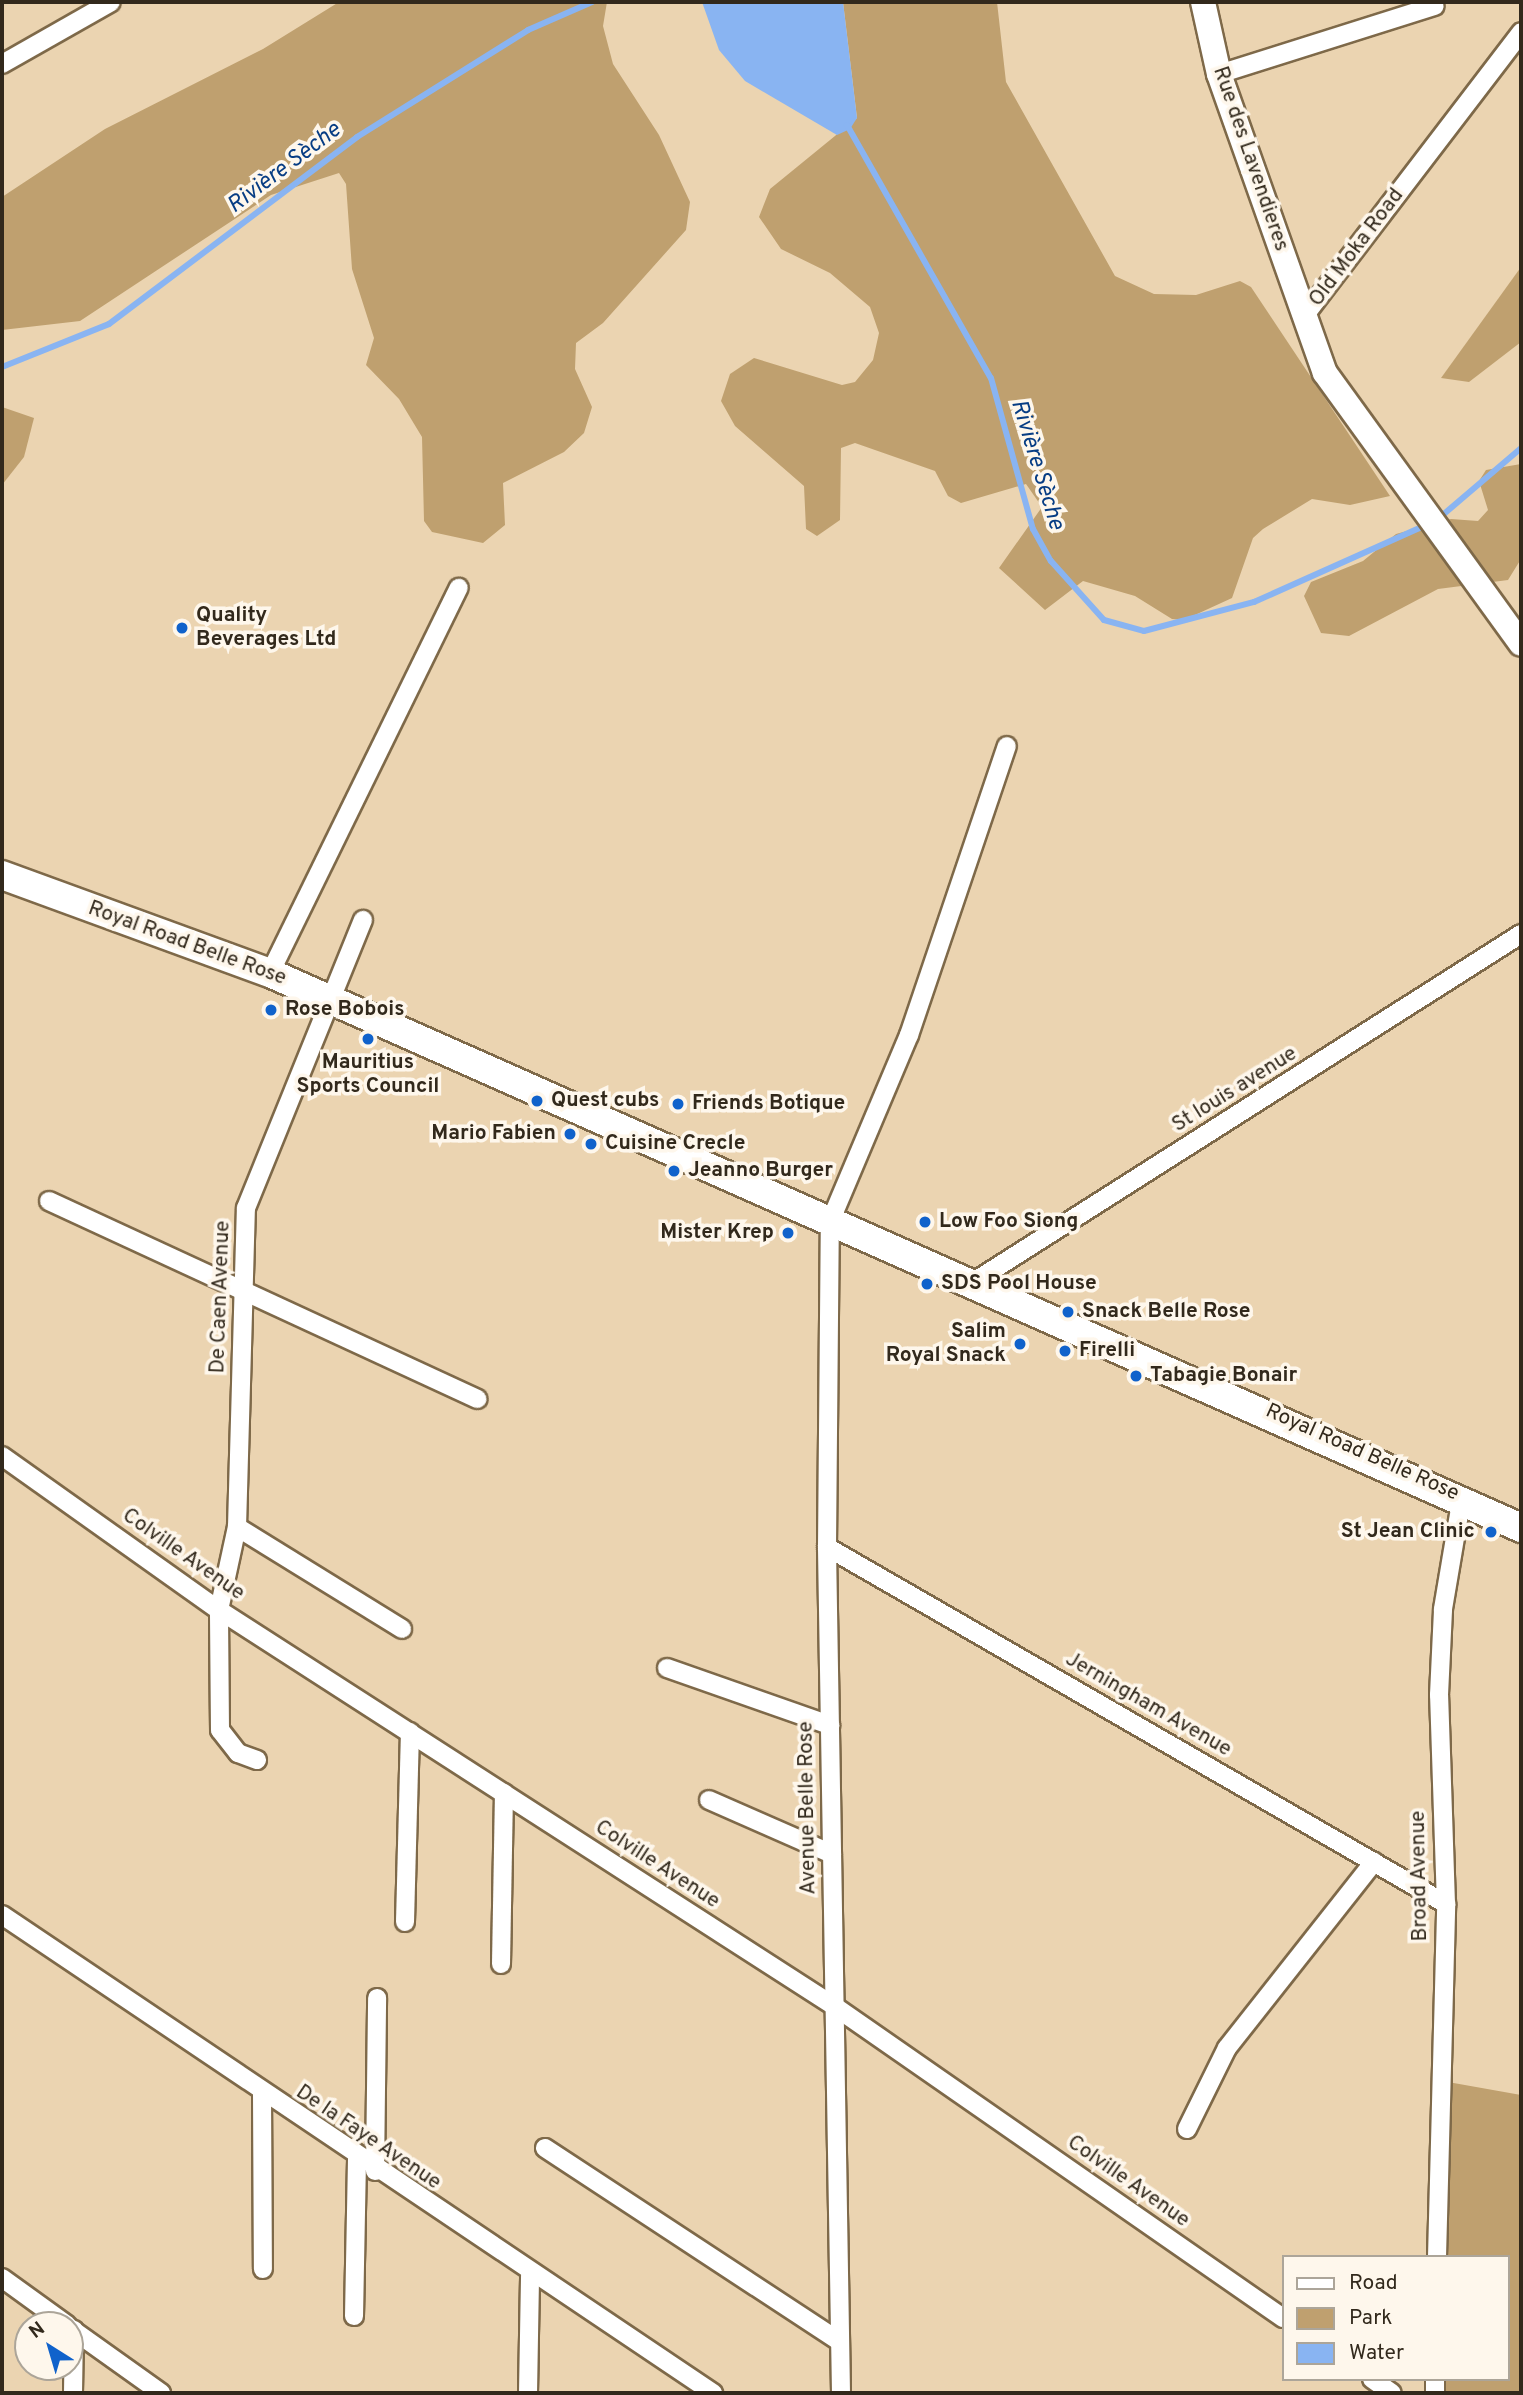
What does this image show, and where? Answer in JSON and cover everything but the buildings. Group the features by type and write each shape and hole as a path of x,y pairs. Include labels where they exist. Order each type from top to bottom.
{"main road":[{"name":"Royal Road Belle Rose","path":"2,875 270,973 830,1222 1462,1497 1521,1528"}],"street":[{"path":"2,64 111,2"},
{"name":"Rue des Lavendieres","path":"1203,2 1219,74 1305,315"},
{"path":"1219,74 1435,6"},
{"name":"Old Moka Road","path":"1521,32 1305,315 1325,373 1445,543 1521,644"},
{"path":"270,973 459,588"},
{"path":"830,1222 909,1035 1007,746"},
{"name":"De Caen Avenue","path":"257,1760 237,1753 220,1730 219,1609 237,1527 242,1244 256,1175 363,920"},
{"name":"St louis avenue","path":"972,1283 1521,934"},
{"path":"50,1201 242,1296 477,1399"},
{"name":"Avenue Belle Rose","path":"830,1222 827,1546 841,2393"},
{"name":"Colville Avenue","path":"2,1456 219,1609 834,2006 1282,2317"},
{"name":"Broad Avenue","path":"1437,2255 1446,1904 1442,1622 1462,1497"},
{"path":"237,1527 402,1629"},
{"name":"Jerningham Avenue","path":"827,1546 1446,1904"},
{"path":"667,1668 830,1725"},
{"path":"405,1922 410,1732"},
{"path":"501,1964 504,1793"},
{"path":"709,1800 832,1854"},
{"path":"1186,2129 1227,2048 1374,1862"},
{"name":"De la Faye Avenue","path":"2,1915 357,2159 713,2393"},
{"path":"375,2171 377,1998"},
{"path":"262,2094 263,2269"},
{"path":"545,2148 840,2342"},
{"path":"354,2316 357,2159"},
{"path":"528,2393 530,2275"},
{"path":"2,2278 47,2311"},
{"path":"84,2338 161,2393"},
{"path":"1375,2381 1392,2393"}],"green space":[{"path":"339,2 607,2 603,26 613,64 659,135 690,202 686,230 603,323 576,343 575,369 592,407 584,433 564,452 503,483 505,525 483,543 432,532 424,521 422,437 399,399 366,365 374,338 352,269 346,184 339,173 271,195 80,321 2,330 2,197 105,129 263,49"},
{"path":"843,2 997,2 1006,82 1115,276 1154,294 1196,295 1240,281 1251,287 1390,496 1350,505 1312,499 1253,538 1232,598 1184,620 1172,619 1135,596 1083,581 1045,610 999,568 1042,507 1026,484 961,503 948,496 935,471 855,443 841,448 840,520 817,536 806,529 804,486 735,426 721,401 730,374 754,358 842,385 855,382 873,360 879,333 870,307 830,273 781,249 759,217 770,189 857,118"},
{"path":"1521,267 1521,342 1469,382 1441,378"},
{"path":"2,407 34,418 24,457 2,485"},
{"path":"1521,464 1521,559 1508,580 1438,589 1349,636 1321,633 1304,596 1311,582 1363,561 1396,534 1451,519 1478,521 1488,510 1479,481 1486,470"},
{"path":"1448,2082 1521,2095 1521,2393 1443,2393 1443,2381 1509,2381 1509,2255 1445,2255"}],"water":[{"path":"702,2 843,2 857,118 850,129 837,135 745,81 719,50"}],"waterway":[{"name":"Rivière Sèche","path":"2,367 109,324 357,137 528,30 592,2"},
{"name":"Rivière Sèche","path":"847,125 991,378 1033,529 1051,561 1104,620 1144,631 1254,602 1428,524"},
{"name":"Rivière Sèche","path":"1438,519 1521,448"}],"place":[{"name":"Quality Beverages Ltd","path":"182,628"},
{"name":"Rose Bobois","path":"271,1010"},
{"name":"Mauritius Sports Council","path":"368,1039"},
{"name":"Quest cubs","path":"537,1101"},
{"name":"Friends Botique","path":"678,1104"},
{"name":"Mario Fabien","path":"570,1134"},
{"name":"Cuisine Crecle","path":"591,1144"},
{"name":"Jeanno Burger","path":"674,1171"},
{"name":"Low Foo Siong","path":"925,1222"},
{"name":"Mister Krep","path":"788,1233"},
{"name":"SDS Pool House","path":"927,1284"},
{"name":"Snack Belle Rose","path":"1068,1312"},
{"name":"Salim Royal Snack","path":"1020,1344"},
{"name":"Firelli","path":"1065,1351"},
{"name":"Tabagie Bonair","path":"1136,1376"},
{"name":"St Jean Clinic","path":"1491,1532"}]}
